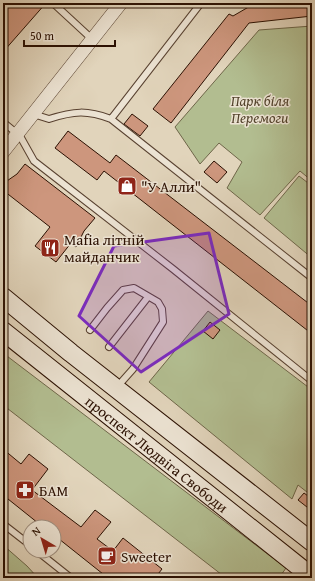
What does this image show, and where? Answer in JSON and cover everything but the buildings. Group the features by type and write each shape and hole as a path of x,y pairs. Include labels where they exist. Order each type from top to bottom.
{"main road":[{"name":"проспект Людвіга Свободи","path":"3,297 71,353 312,542"},
{"name":"проспект Людвіга Свободи","path":"3,331 312,577"}],"street":[{"path":"3,152 121,3"}],"lane":[{"path":"53,3 92,39"},
{"path":"111,119 201,3"},
{"path":"33,114 49,120 62,115 82,112 96,113 111,119 312,278"},
{"path":"3,122 20,136 34,161 173,269 312,381"},
{"path":"90,330 106,308 123,290 134,288 158,302 162,309 163,322 133,368 117,388"},
{"path":"109,347 148,297"},
{"path":"3,524 22,539"},
{"path":"47,559 71,578"}],"highlighted area":[{"path":"209,233 229,314 141,372 79,316 114,246"}],"green space":[{"name":"Парк біля Перемоги","path":"312,26 312,181 300,171 260,215 227,188 242,162 219,143 200,164 175,127 259,30"},
{"path":"299,176 312,186 312,258 264,218"},
{"path":"208,311 312,390 312,496 298,485 292,499 149,382"},
{"path":"3,353 286,568 279,578 226,578 3,405"},
{"path":"3,545 27,566 38,578 3,578"}],"place":[{"name":"\"У Алли\"","path":"127,186"},
{"name":"Mafia літній майданчик","path":"50,248"},
{"name":"БАМ","path":"25,490"},
{"name":"Sweeter","path":"107,556"}]}
